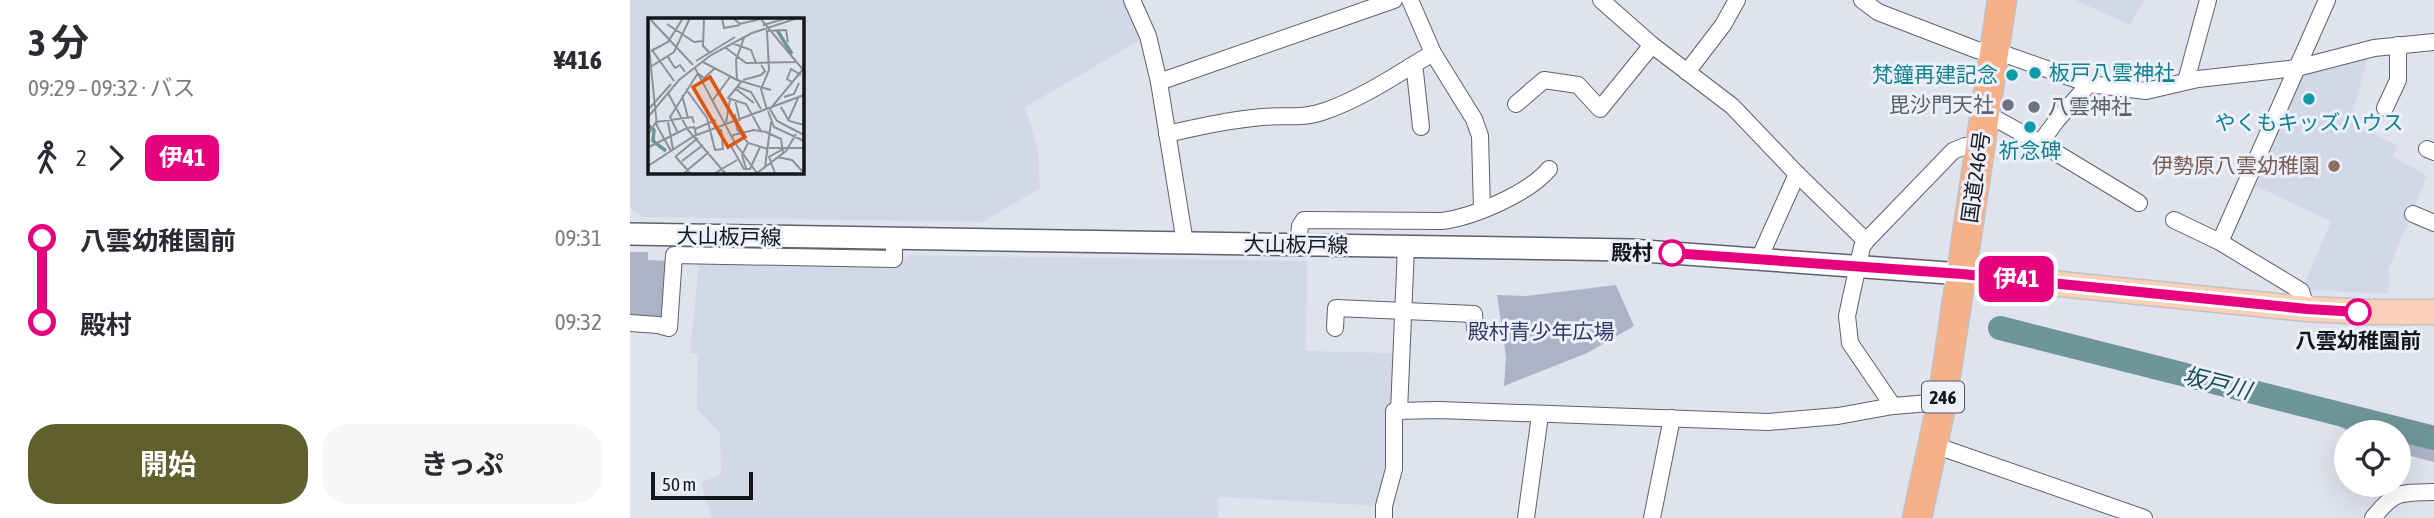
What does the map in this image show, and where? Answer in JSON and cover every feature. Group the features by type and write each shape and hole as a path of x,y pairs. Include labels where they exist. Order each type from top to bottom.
{"highway":[{"name":"国道246号","path":"1917,518 1942,402 2002,0"}],"main road":[{"name":"大山板戸線","path":"637,234 1630,250 1962,274"},
{"path":"1962,274 2307,309 2434,312"}],"street":[{"path":"1132,0 1148,36 1159,82 1185,243"},
{"path":"1159,82 1394,0"},
{"path":"1410,0 1433,53 1474,119 1480,135 1482,210"},
{"path":"1601,0 1652,45 1732,106 1866,241"},
{"path":"1687,72 1723,25 1737,0"},
{"path":"1862,0 1878,12 1977,50 2020,59 2089,84 2146,91 2186,81 2297,68 2374,48 2434,42"},
{"path":"2186,81 2208,0"},
{"path":"2220,242 2327,0"},
{"path":"1526,99 1544,80 1578,85 1596,113 1652,45"},
{"path":"2385,108 2398,80 2398,45"},
{"path":"1167,134 1240,119 1275,116 1294,118 1324,112 1433,53"},
{"path":"1411,66 1415,72 1421,127"},
{"path":"2040,143 2089,84"},
{"path":"1985,113 2139,203"},
{"path":"1893,406 1850,343 1847,316 1863,247 1953,151 1965,146 1981,147"},
{"path":"1298,245 1300,226 1304,220 1460,219 1541,180 1549,169"},
{"path":"1759,259 1797,174"},
{"path":"2413,214 2434,223"},
{"path":"2174,220 2220,242 2301,291 2307,309"},
{"path":"630,323 669,328 674,255 894,259 894,239"},
{"path":"1399,411 1406,247"},
{"path":"1335,328 1336,302 1403,311 1474,316"},
{"path":"1384,518 1384,506 1394,468 1394,411 1439,410 1768,422 1942,402"},
{"path":"1525,518 1540,415"},
{"path":"1652,518 1672,418"},
{"path":"1934,445 2144,518"},
{"path":"2373,518 2393,496 2401,493 2434,492"}],"shaded area":[{"path":"630,0 1126,0 1144,38 1025,107 1038,150 1040,188 983,222 643,217 630,208"},
{"path":"2075,0 2144,0 2130,25"},
{"name":"伊勢原八雲幼稚園","path":"2368,56 2350,122 2398,146 2392,156 2427,176 2388,271 2388,294 2308,290 2303,288 2331,221 2251,184 2301,73"},
{"path":"909,255 1307,261 1306,351 1396,353 1388,420 1390,467 1381,506 1219,497 1218,518 712,518 701,483 721,474 720,433 697,409 698,354 690,353 699,262 898,264"}],"green space":[{"path":"630,252 648,252 648,260 666,261 664,319 630,318"},
{"name":"殿村青少年広場","path":"1616,285 1634,326 1587,353 1504,386 1506,357 1497,295 1526,296"},
{"path":"2315,412 2350,420 2334,420 2334,423"},
{"path":"2411,434 2434,439 2434,462 2411,456"}],"waterway":[{"name":"坂戸川","path":"2000,328 2434,438"}],"bus line":[{"name":"伊41","path":"1672,253 1962,274 2358,312"}],"place":[{"name":"板戸八雲神社","path":"2035,73"},
{"name":"梵鐘再建記念","path":"2012,75"},
{"name":"やくもキッズハウス","path":"2309,99"},
{"name":"毘沙門天社","path":"2008,105"},
{"name":"八雲神社","path":"2034,107"},
{"name":"祈念碑","path":"2030,127"},
{"name":"伊勢原八雲幼稚園","path":"2334,166"},
{"name":"殿村","path":"1672,253"},
{"name":"八雲幼稚園前","path":"2358,312"}]}
